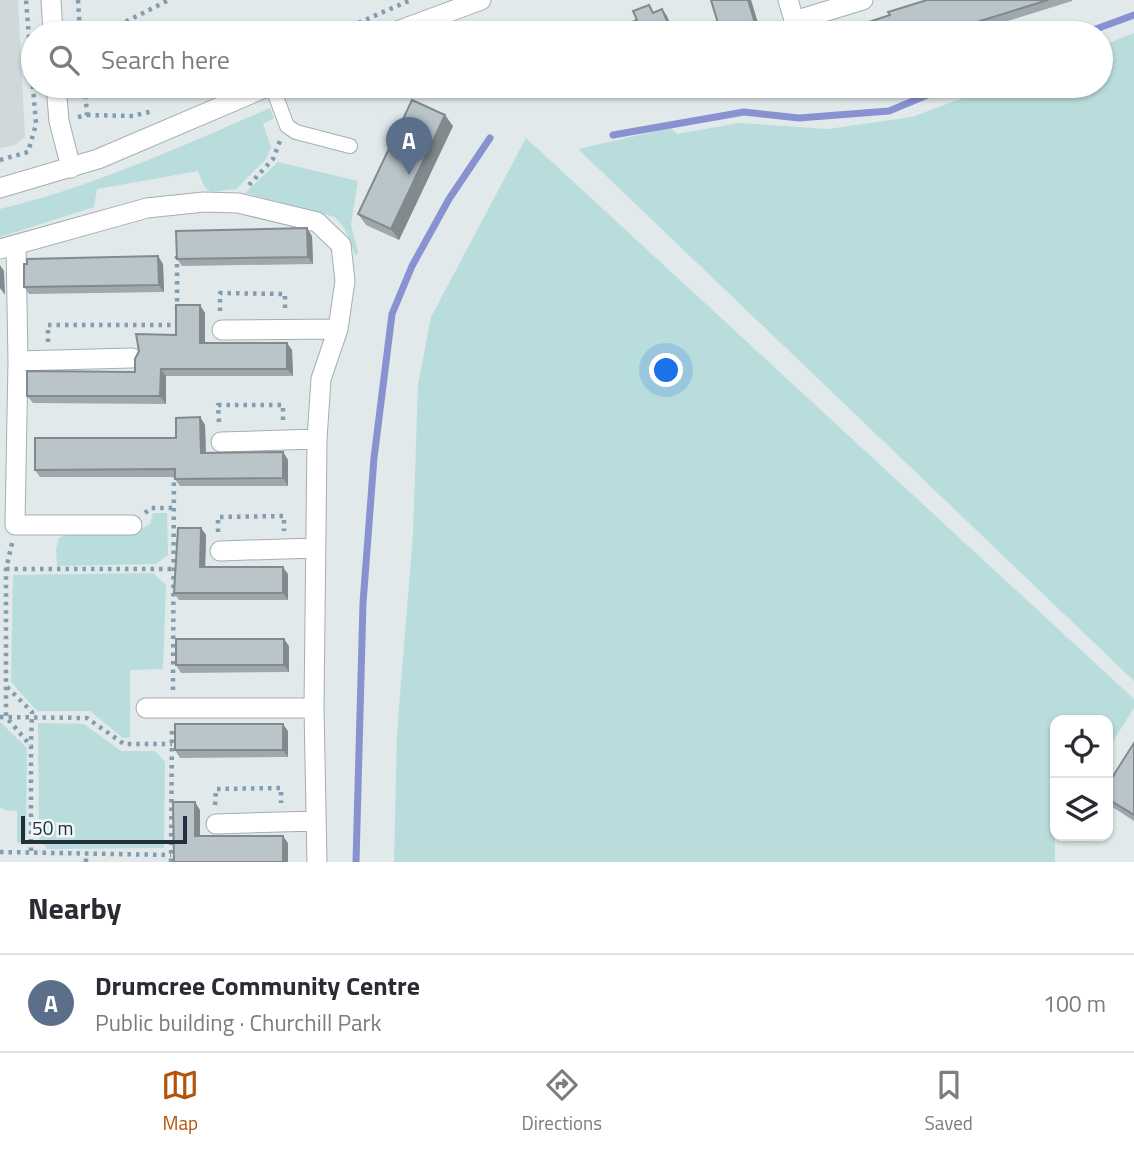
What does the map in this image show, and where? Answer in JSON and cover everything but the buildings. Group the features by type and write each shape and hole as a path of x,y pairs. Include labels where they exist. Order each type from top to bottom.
{"street":[{"path":"51,0 52,21"},
{"path":"788,0 794,21"},
{"path":"811,21 863,0"},
{"path":"423,21 471,2"},
{"path":"57,98 59,121 71,169"},
{"path":"0,188 71,169 241,98"},
{"path":"132,525 15,525 9,405 18,360 8,247 147,208 204,202 238,203 317,222 341,245 345,281 338,329 321,379 317,439 314,708 317,862"},
{"path":"222,330 338,329"},
{"path":"18,360 132,358"},
{"path":"221,442 317,439"},
{"path":"220,551 315,548"},
{"path":"146,708 314,708"},
{"path":"216,824 316,821"}],"lane":[{"path":"275,98 287,126 296,132 350,146"}],"path":[{"path":"26,0 28,21"},
{"path":"78,0 79,21"},
{"path":"127,21 169,0"},
{"path":"363,21 411,0"},
{"path":"0,160 28,152 36,124 34,98"},
{"path":"87,114 133,116 165,108"},
{"path":"238,203 243,191 273,159 287,126"},
{"path":"177,244 177,337"},
{"path":"222,330 220,293 285,294 285,329"},
{"path":"47,360 48,325 177,325"},
{"path":"221,442 218,404 283,405 283,441"},
{"path":"171,862 174,460"},
{"path":"132,525 150,508 174,509"},
{"path":"220,551 218,517 284,516 284,549"},
{"path":"15,525 6,569 6,686 3,717 31,746"},
{"path":"6,569 173,569"},
{"path":"6,686 32,712 31,852"},
{"path":"3,717 86,718 124,744 172,744"},
{"path":"216,824 216,789 281,788 281,822"},
{"path":"0,852 171,855"},
{"path":"86,853 86,862"}],"shaded area":[{"path":"0,0 18,0 25,137 15,145 0,148"},
{"path":"1134,33 1134,681 578,149 671,128 677,134 739,123 828,129 912,117 963,98 1113,98 1113,41"},
{"path":"270,108 274,118 263,124 271,147 266,159 236,189 210,192 204,186 198,171 97,189 94,207 0,237 0,209 103,177"},
{"path":"526,138 1134,699 1134,708 1113,741 1113,715 1050,715 1050,841 1055,841 1055,862 394,862 397,733 413,534 418,385 431,317"},
{"path":"278,162 358,181 351,225 358,252 356,257 345,229 335,217 245,193"},
{"path":"153,513 167,513 168,555 156,564 57,566 56,549 59,538 72,532 135,532 150,524"},
{"path":"153,573 166,585 163,669 130,670 130,737 123,738 90,711 37,711 11,682 13,575"},
{"path":"0,722 27,748 24,842 17,843 17,811 0,807"},
{"path":"38,723 84,724 121,751 155,751 165,762 164,848 47,849 39,838"}],"waterway":[{"path":"1113,23 1134,15"},
{"path":"613,135 744,112 799,118 889,111 920,98"},
{"path":"356,862 363,603 374,458 392,314 412,266 449,199 490,138"}],"place":[{"name":"Drumcree Community Centre","path":"409,175"}]}
